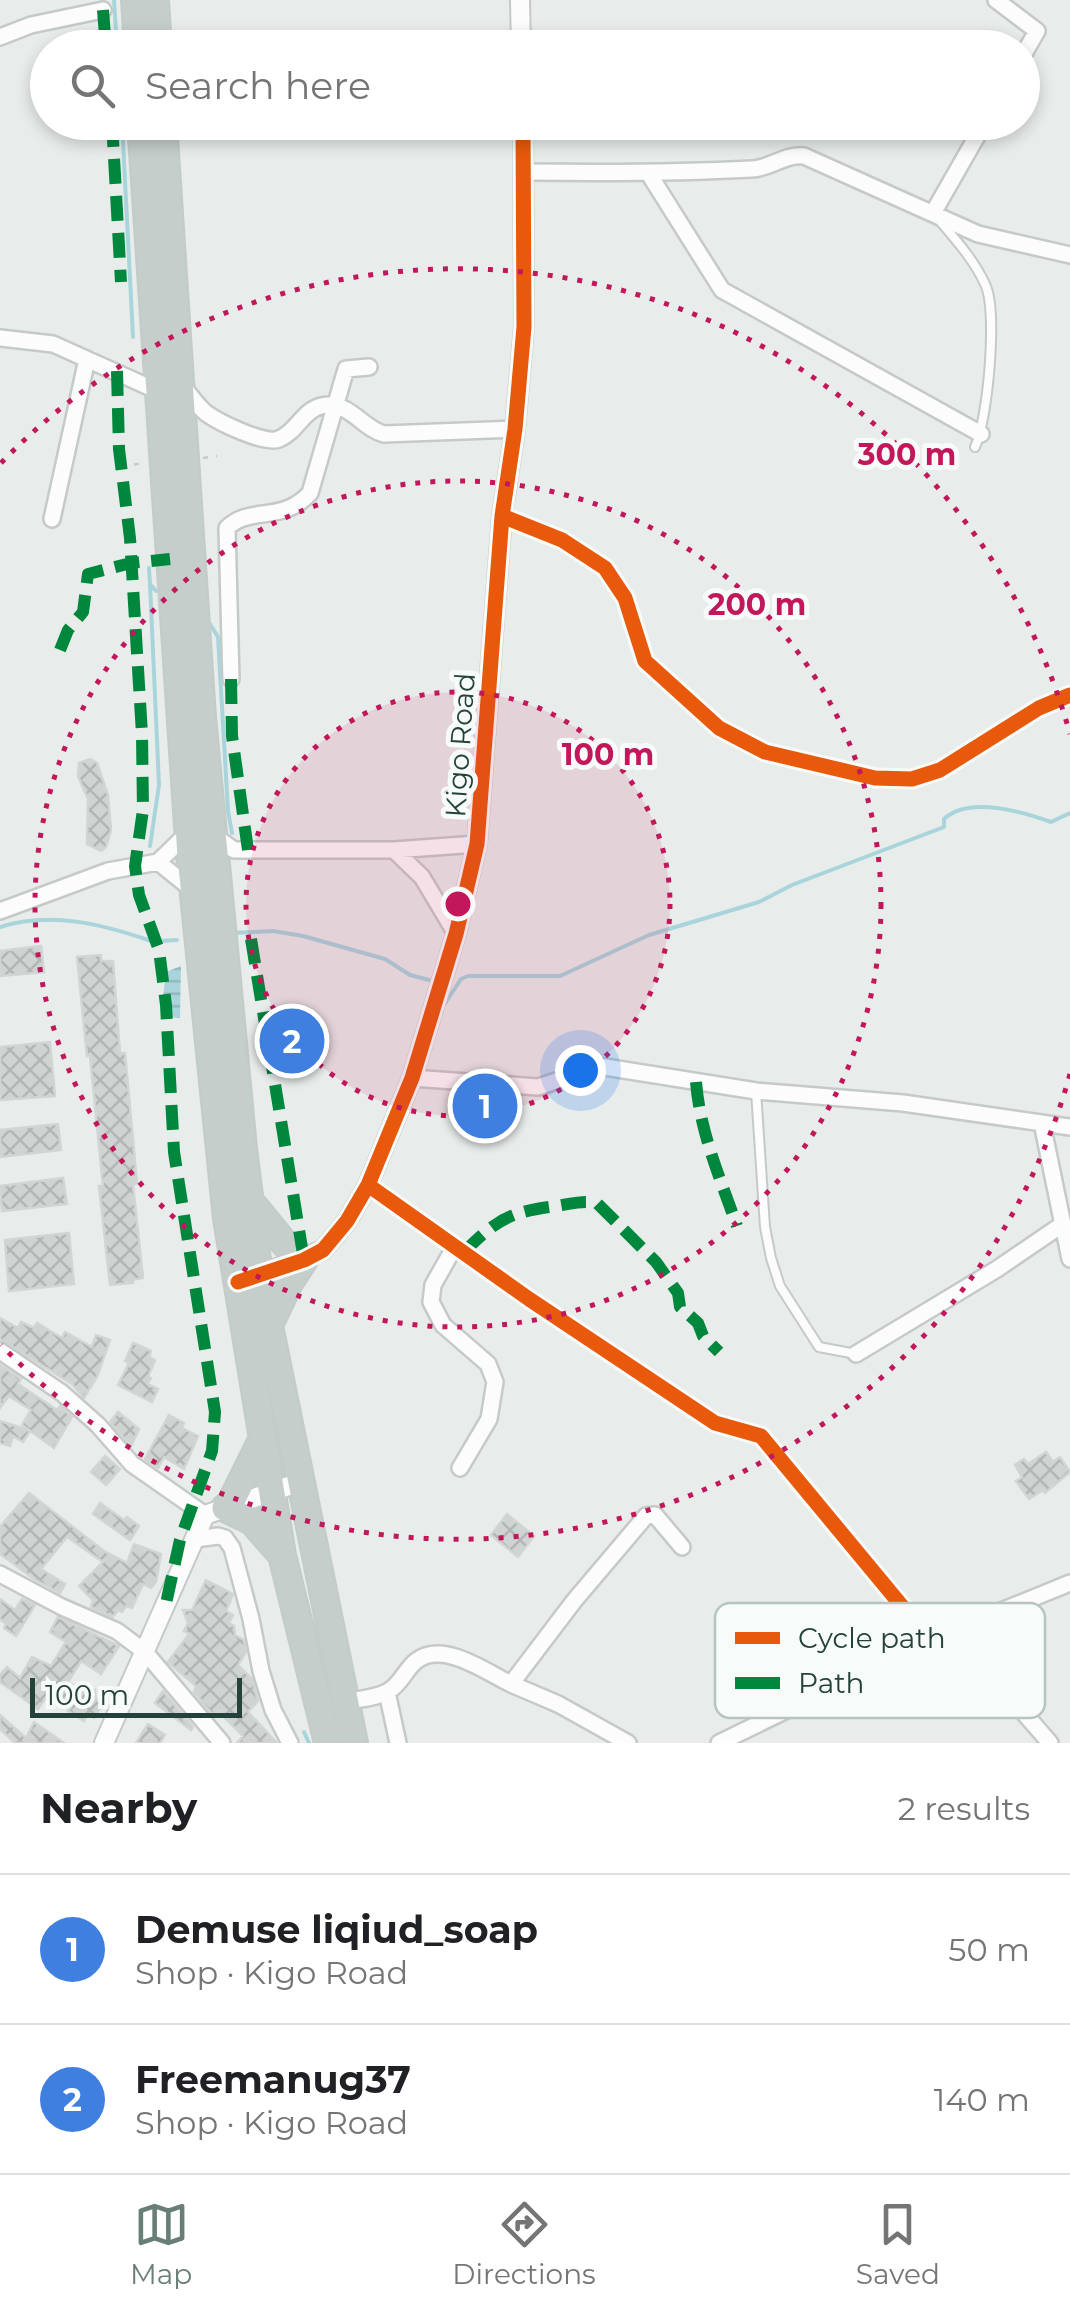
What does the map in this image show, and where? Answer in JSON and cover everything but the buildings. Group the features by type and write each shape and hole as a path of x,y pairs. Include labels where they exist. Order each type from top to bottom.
{"highway":[{"path":"135,0 137,30"},
{"path":"155,0 157,30"},
{"path":"142,140 157,358 170,387 184,447 200,834 194,891 228,1218 269,1325 354,1743"},
{"path":"163,140 170,387 200,834 225,859 250,1201 249,1279 263,1438 282,1555 328,1743"},
{"path":"250,1201 304,1260 269,1325"},
{"path":"263,1438 220,1509 252,1520 282,1555"}],"street":[{"path":"520,0 521,30"},
{"path":"996,0 1036,30"},
{"path":"0,36 31,25 103,10"},
{"name":"Kigo Road","path":"249,1279 322,1250 336,1238 368,1184 412,1078 456,934 478,844 502,516 524,327 523,140"},
{"path":"933,213 975,140"},
{"path":"524,172 649,174 761,168 794,155 804,156 978,234 1070,255"},
{"path":"649,174 722,290 978,440"},
{"path":"0,338 44,341 126,375 170,387 208,415 258,439 272,441 286,434 314,407 337,406 384,434 515,429"},
{"path":"126,375 157,358"},
{"path":"52,519 88,359"},
{"path":"232,679 227,528 250,516 296,509 310,493 346,370 370,367"},
{"path":"184,447 208,415"},
{"path":"502,516 562,540 604,568 625,598 644,660 719,728 765,752 876,778 912,780 940,770 1039,708 1070,695"},
{"path":"0,911 108,872 158,862 200,834"},
{"path":"225,859 478,844"},
{"path":"394,850 422,877 456,934"},
{"path":"158,862 194,891"},
{"path":"412,1078 538,1088 592,1068 604,1068 756,1091 903,1103 1070,1127"},
{"path":"1042,1123 1070,1260"},
{"path":"368,1184 723,1428 761,1436 899,1603"},
{"path":"856,1354 997,1269 1063,1224"},
{"path":"455,1246 433,1284 431,1302 444,1325 488,1364 495,1382 488,1419 460,1468"},
{"path":"0,1350 62,1393 98,1425 132,1464 220,1509 252,1619 261,1671 273,1710 290,1743"},
{"path":"104,1743 195,1539 220,1509 300,1482"},
{"path":"511,1684 646,1516 655,1514 682,1547"},
{"path":"195,1539 218,1536 225,1538 232,1548"},
{"path":"0,1574 116,1632 145,1652 222,1743"},
{"path":"1021,1603 1070,1583"},
{"path":"344,1702 387,1692 416,1661 434,1654 476,1666 558,1704 628,1743"},
{"path":"387,1692 398,1743"},
{"path":"719,1743 770,1718"},
{"path":"1028,1718 1050,1743"}],"lane":[{"path":"933,213 970,258 989,296 988,388 978,440"},
{"path":"756,1091 765,1228 780,1286 819,1347 856,1354"}],"water":[{"path":"181,966 180,1018 161,1016 166,972"}],"waterway":[{"path":"114,0 116,30"},
{"path":"123,140 133,337"},
{"path":"149,568 150,584 156,591"},
{"path":"150,584 159,785 150,846"},
{"path":"210,624 218,637 232,833"},
{"path":"440,1004 444,1005 461,979 468,976 560,976 649,935 759,902 792,885 944,827 944,819 967,808 996,808 1051,822 1070,813"},
{"path":"0,927 57,920 114,929 151,941"},
{"path":"234,933 273,931 303,936 385,959 410,975 429,980"},
{"path":"160,941 177,940"},
{"path":"304,1732 309,1743"}],"marked path":[{"path":"103,10 105,30"},
{"path":"113,140 121,282"},
{"path":"117,371 119,449 130,538 142,734 143,810 135,866 139,895 159,950 174,1152 215,1412 212,1451 180,1540 165,1608"},
{"path":"60,650 68,630 83,612 88,574 131,563 170,559"},
{"path":"231,679 232,736 248,850"},
{"path":"251,939 304,1260"},
{"path":"696,1082 706,1137 737,1226"},
{"path":"464,1252 495,1225 515,1214 597,1203 656,1262 678,1293 680,1307 698,1323 703,1336 719,1352"}],"cycle path":[{"path":"238,1282 323,1250 347,1221 368,1185 412,1078 456,934 477,844 502,516 524,327 523,140"},
{"path":"502,516 562,540 605,568 625,598 645,661 719,728 765,752 875,778 912,779 940,770 1039,708 1070,695"},
{"path":"368,1185 715,1423 761,1436 899,1603"}],"place":[{"name":"Freemanug37","path":"292,1041"},
{"name":"Demuse liqiud_soap","path":"485,1106"}]}
